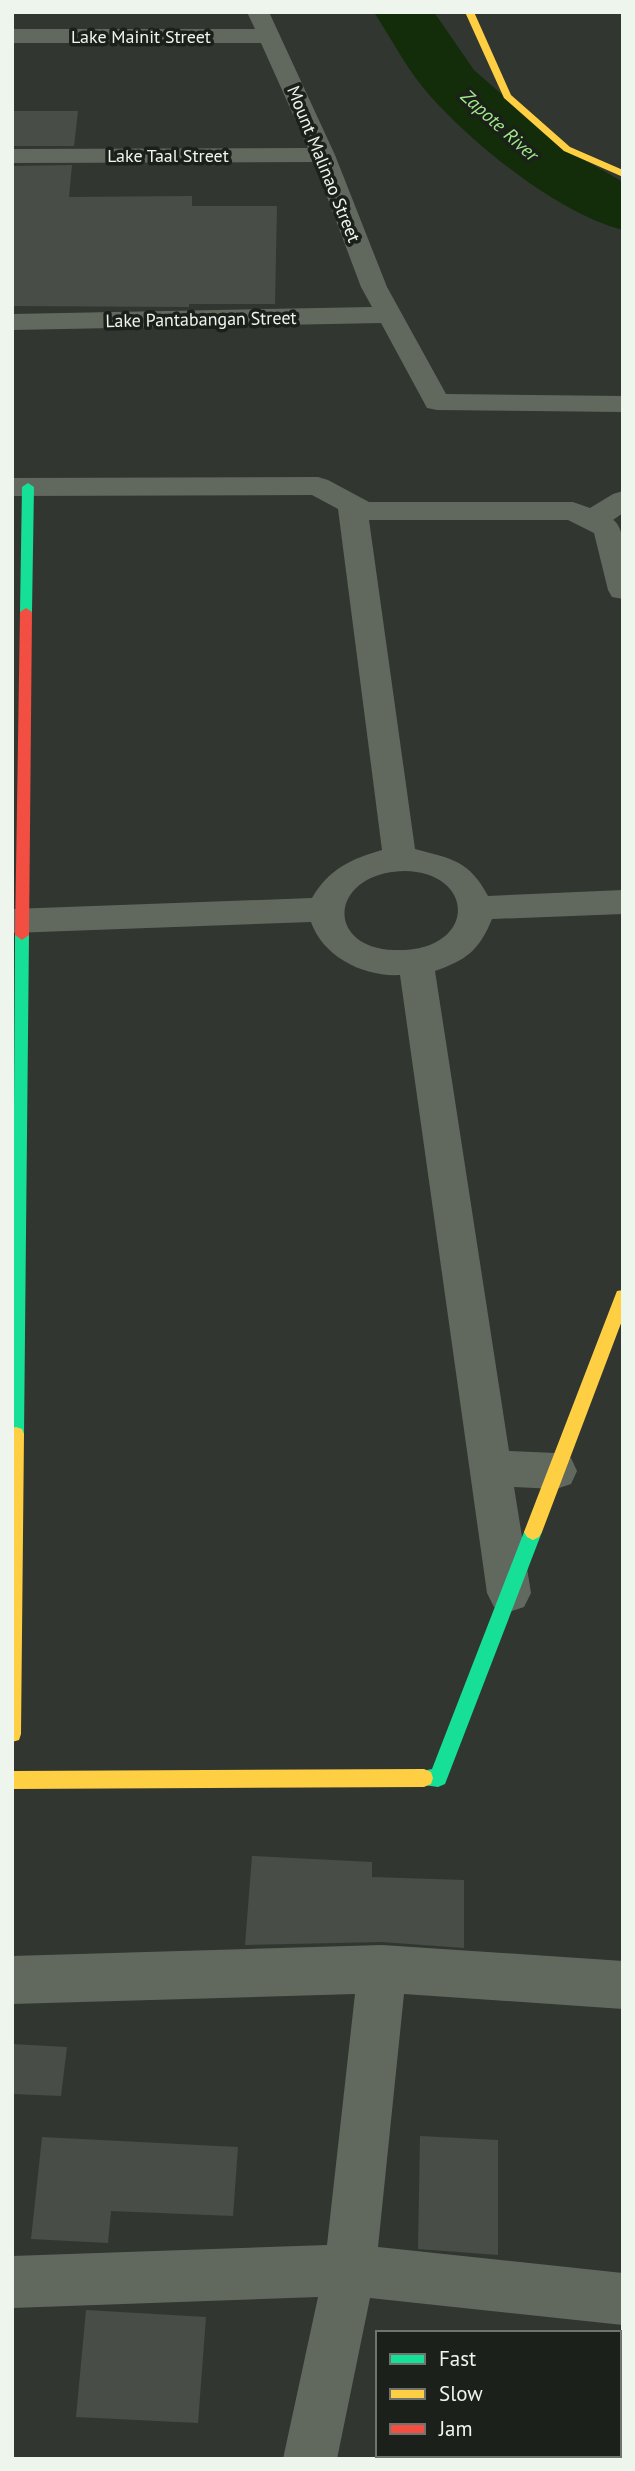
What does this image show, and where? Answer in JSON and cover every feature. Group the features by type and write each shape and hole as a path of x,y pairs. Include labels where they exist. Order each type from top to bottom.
{"street":[{"name":"Mount Malinao Street","path":"258,12 323,155 374,287 437,402 623,404"},
{"path":"469,12 506,96 567,149 623,174"},
{"name":"Lake Mainit Street","path":"12,36 270,36"},
{"name":"Lake Taal Street","path":"12,156 323,155"},
{"name":"Lake Pantabangan Street","path":"12,322 390,315"},
{"path":"12,1734 20,487 318,486 363,511 573,511 607,528 623,590"},
{"path":"592,521 623,500"},
{"path":"352,505 400,860"},
{"path":"400,860 436,866 456,876 470,891 477,908 476,925 466,940 450,953 416,963 380,962 358,954 340,942 330,926 326,909 331,892 344,877 363,866 400,860"},
{"path":"477,908 623,901"},
{"path":"17,921 326,909"},
{"path":"416,963 509,1594"},
{"path":"12,1780 438,1778 623,1296"},
{"path":"490,1468 556,1471"},
{"path":"12,1980 382,1969 623,1985"},
{"path":"310,2459 349,2270 382,1969"},
{"path":"12,2282 349,2270 623,2299"}],"building":[{"path":"12,111 78,111 74,146 12,146"},
{"path":"72,165 69,197 192,196 192,206 277,206 275,304 189,304 189,307 12,306 12,166"},
{"path":"252,1856 372,1862 372,1877 464,1880 464,1948 382,1942 245,1945"},
{"path":"12,2044 67,2047 61,2096 12,2094"},
{"path":"420,2136 498,2140 498,2255 418,2249"},
{"path":"42,2137 238,2147 233,2216 111,2211 108,2243 31,2239"},
{"path":"86,2310 206,2317 198,2423 76,2417"}],"waterway":[{"name":"Zapote River","path":"404,12 452,83 539,161 623,210"}],"traffic: fast":[{"path":"26,612 28,487"},
{"path":"16,1434 22,935"},
{"path":"424,1778 438,1778 533,1532"}],"traffic: slow":[{"path":"469,12 507,96 567,149 623,174"},
{"path":"533,1532 623,1296"},
{"path":"12,1734 16,1434"},
{"path":"12,1780 424,1778"}],"traffic: jam":[{"path":"22,935 26,612"}]}
